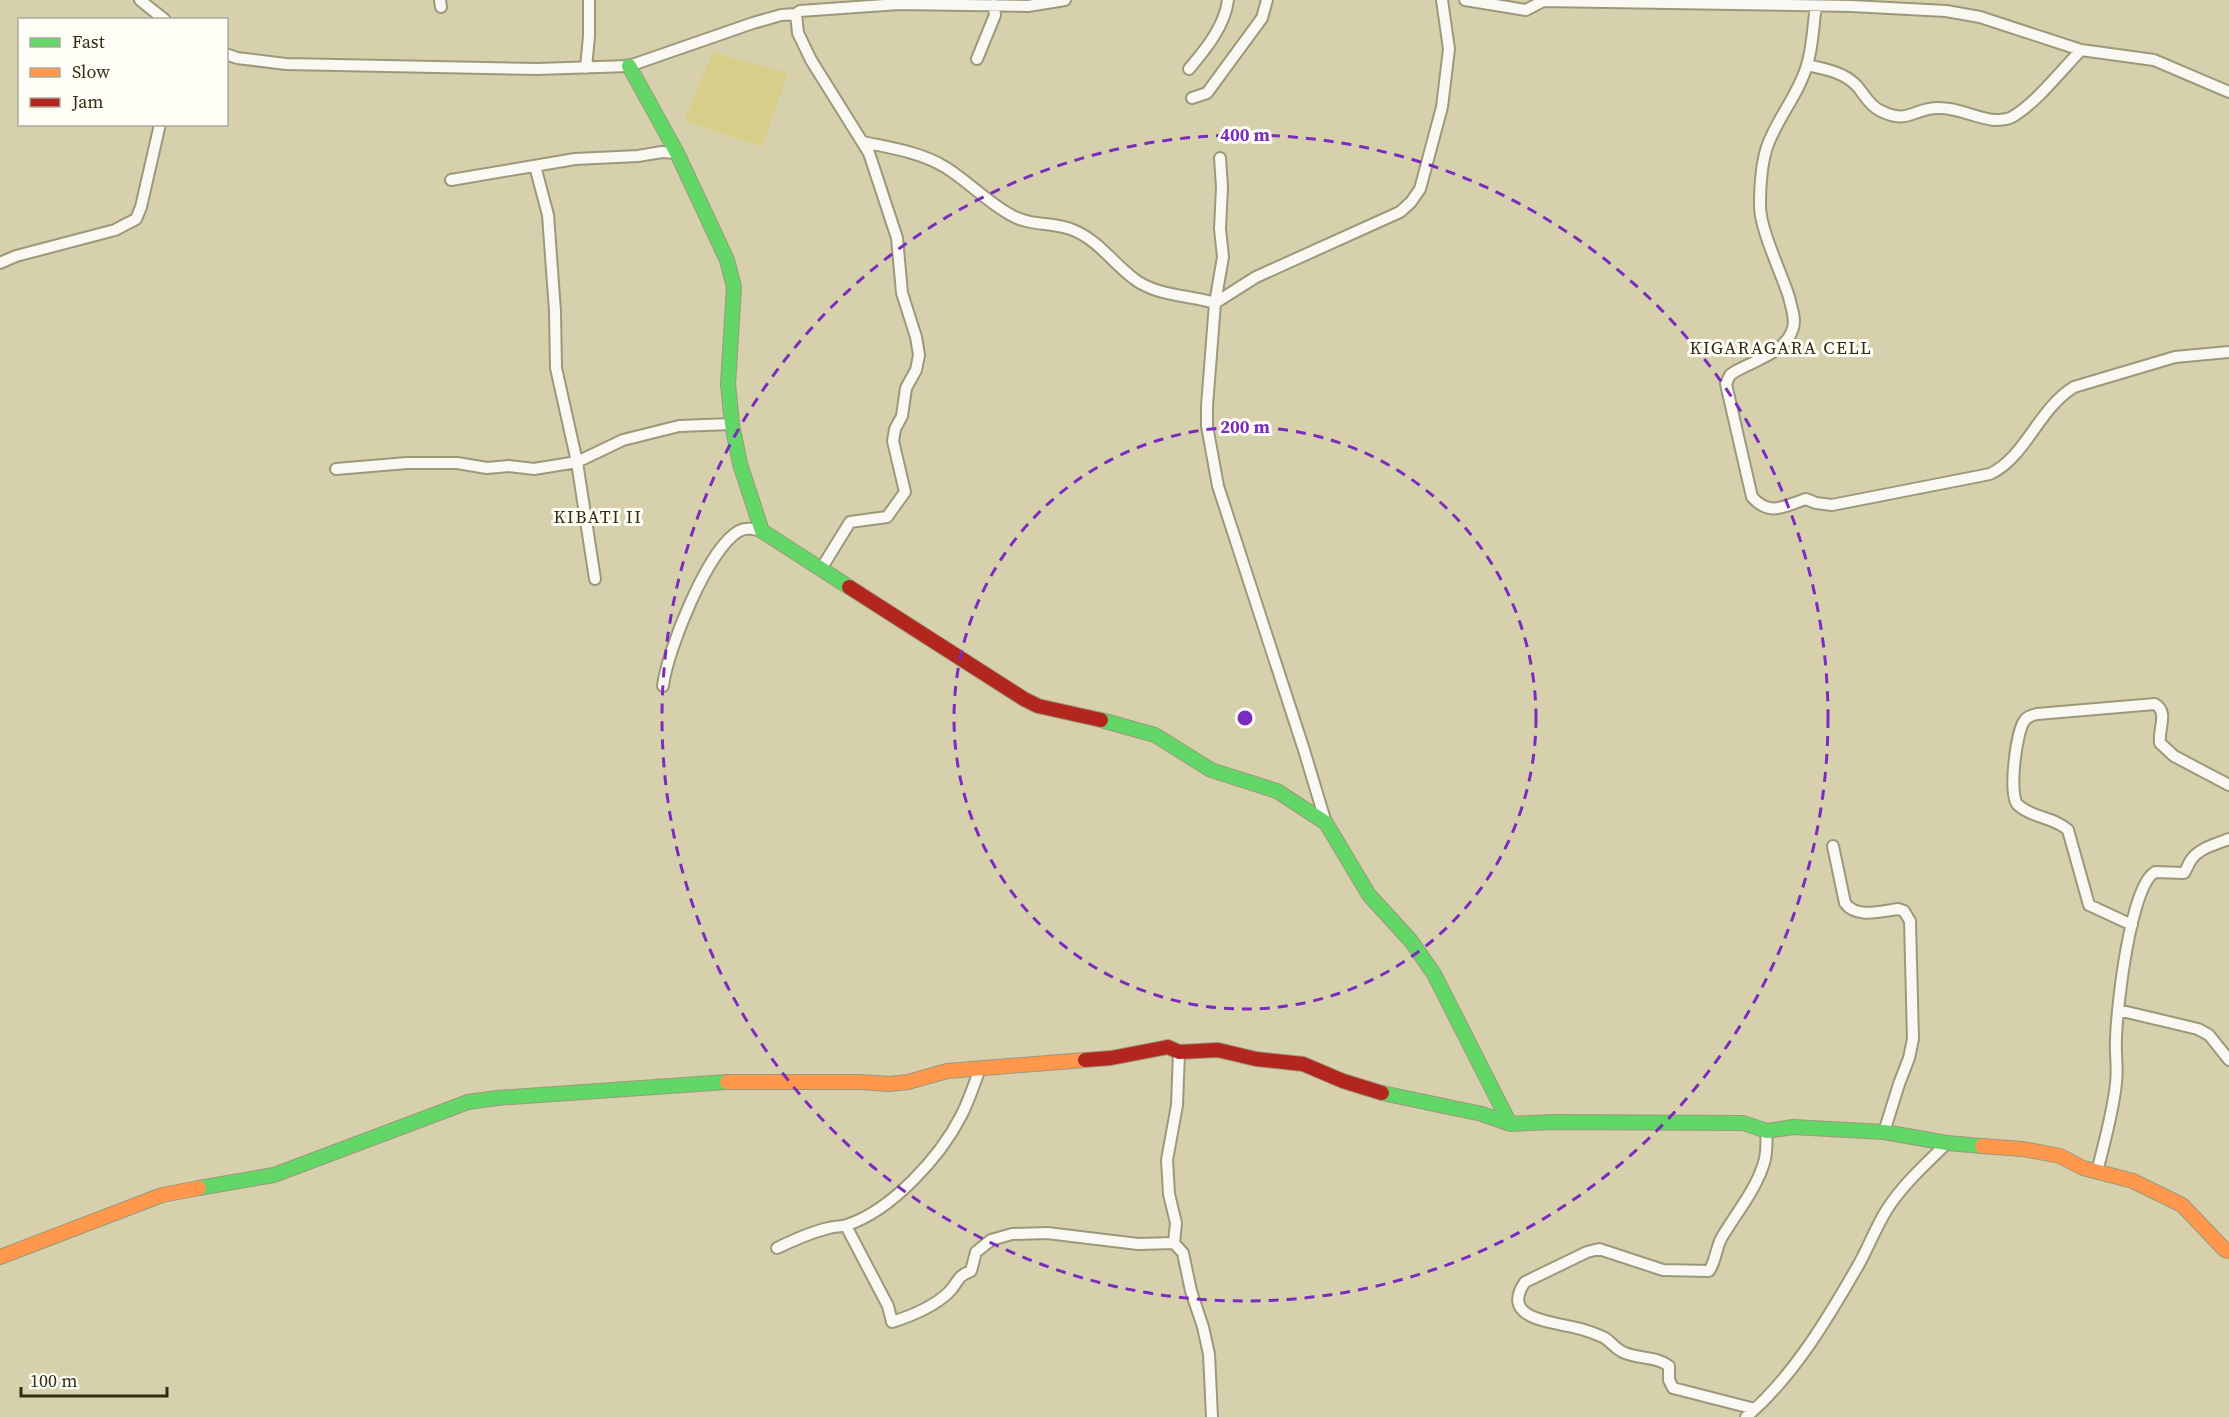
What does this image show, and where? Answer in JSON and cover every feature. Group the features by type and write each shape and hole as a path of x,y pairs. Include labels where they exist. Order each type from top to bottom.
{"street":[{"path":"140,0 162,18"},
{"path":"586,68 590,36 589,0"},
{"path":"228,54 262,62 286,64 537,69 629,66 798,8 899,4 994,5 1065,0"},
{"path":"1189,69 1216,32 1227,10 1228,0"},
{"path":"1192,98 1207,93 1262,18 1267,0"},
{"path":"863,142 913,152 931,160 1014,218 1063,227 1079,233 1097,244 1134,279 1145,285 1215,303 1257,277 1400,212 1411,202 1426,174 1444,96 1449,49 1442,0"},
{"path":"1465,0 1526,5 1543,2 1823,4 1946,11 1980,17 2081,50 2154,60 2229,92"},
{"path":"1823,4 1807,65 1794,96 1767,147 1760,188 1760,212 1765,232 1781,272 1794,325 1790,337 1783,345 1730,375 1725,384 1752,497 1758,504 1773,509 1806,499 1832,505 1990,474 2001,469 2011,459 2046,411 2065,392 2074,387 2175,357 2229,352"},
{"path":"977,59 995,15 994,5"},
{"path":"798,8 798,33 811,60 869,153 897,238 902,293 916,337 919,355 916,370 906,388 902,416 895,429 893,441 905,492 887,517 850,522 821,569"},
{"path":"1807,65 1832,70 1845,77 1856,84 1876,109 1892,116 1904,118 1930,109 1941,108 1996,120 2009,118 2023,109 2081,50"},
{"path":"629,66 677,153 727,260 734,287 728,384 732,424 740,464 762,531"},
{"path":"0,263 16,256 115,230 136,219 141,207 160,126"},
{"path":"451,180 548,162 638,156 662,152 677,153"},
{"path":"1220,158 1222,187 1220,229 1223,257 1215,303 1207,426 1218,486 1326,823 1369,895 1411,941 1434,974 1510,1124"},
{"path":"539,178 548,162"},
{"path":"535,166 548,215 555,311 556,368 577,462 595,579"},
{"path":"336,469 457,463 487,468 509,466 534,469 577,462 623,440 679,426 732,424"},
{"path":"663,686 670,654 693,595 720,548 740,531 752,528 762,531 1024,699 1038,706 1124,725 1155,735 1210,770 1277,791 1326,823"},
{"path":"2132,925 2089,905 2068,830 2062,825 2025,810 2015,801 2014,775 2019,735 2025,720 2037,714 2156,704 2162,708 2164,714 2160,724 2160,743 2174,756 2229,785"},
{"path":"2097,1173 2117,1081 2116,1039 2122,974 2132,925 2143,888 2151,874 2184,873 2191,860 2198,854 2229,839"},
{"path":"1833,846 1845,903 1849,908 1862,912 1898,909 1904,911 1910,921 1913,1039 1909,1058 1884,1131"},
{"path":"2118,1010 2198,1029 2209,1035 2229,1060"},
{"path":"0,1257 162,1195 274,1175 468,1102 497,1098 734,1082 838,1081 890,1084 908,1082 947,1071 1111,1058 1168,1047 1179,1052 1218,1050 1256,1059 1303,1065 1391,1096 1482,1114 1510,1124 1553,1122 1743,1123 1767,1131 1792,1127 1884,1131 1947,1143 2023,1149 2060,1156 2097,1173 2133,1182 2182,1205 2228,1246"},
{"path":"1174,1244 1176,1222 1169,1194 1167,1160 1178,1095 1179,1052"},
{"path":"777,1248 830,1227 846,1226 880,1207 914,1180 937,1154 963,1114 980,1069"},
{"path":"1755,1409 1673,1388 1669,1380 1669,1366 1661,1361 1626,1354 1604,1338 1580,1328 1544,1322 1530,1316 1517,1299 1519,1290 1525,1282 1593,1250 1612,1252 1663,1270 1709,1271 1715,1260 1721,1238 1754,1186 1765,1158 1767,1131"},
{"path":"1746,1417 1776,1389 1808,1347 1860,1263 1886,1210 1911,1179 1947,1143"},
{"path":"846,1226 888,1306 892,1322 913,1315 948,1293 960,1275 971,1271 976,1252 991,1240 1012,1234 1047,1233 1138,1244 1174,1244 1183,1253 1209,1354 1212,1417"}],"shaded area":[{"path":"713,52 788,73 762,147 684,121"}],"traffic: fast":[{"path":"629,66 677,153 727,260 734,287 728,384 732,424 740,464 762,531 849,587"},
{"path":"1101,720 1155,735 1211,770 1277,791 1326,823 1369,895 1411,941 1434,974 1510,1124"},
{"path":"199,1188 274,1175 468,1102 727,1082"},
{"path":"1382,1093 1482,1114 1510,1124 1553,1122 1743,1123 1767,1131 1793,1127 1884,1132 1947,1143 1982,1146"}],"traffic: slow":[{"path":"727,1082 890,1084 908,1082 947,1071 1085,1060"},
{"path":"1982,1146 2023,1149 2060,1156 2083,1168 2133,1181 2182,1205 2225,1250 2229,1251"},
{"path":"0,1257 162,1195 199,1188"}],"traffic: jam":[{"path":"849,587 1024,699 1038,706 1101,720"},
{"path":"1085,1060 1111,1058 1168,1047 1179,1052 1218,1050 1256,1059 1303,1064 1343,1081 1382,1093"}],"district":[{"name":"KIGARAGARA CELL","path":"1781,347"},
{"name":"KIBATI II","path":"598,516"}]}
